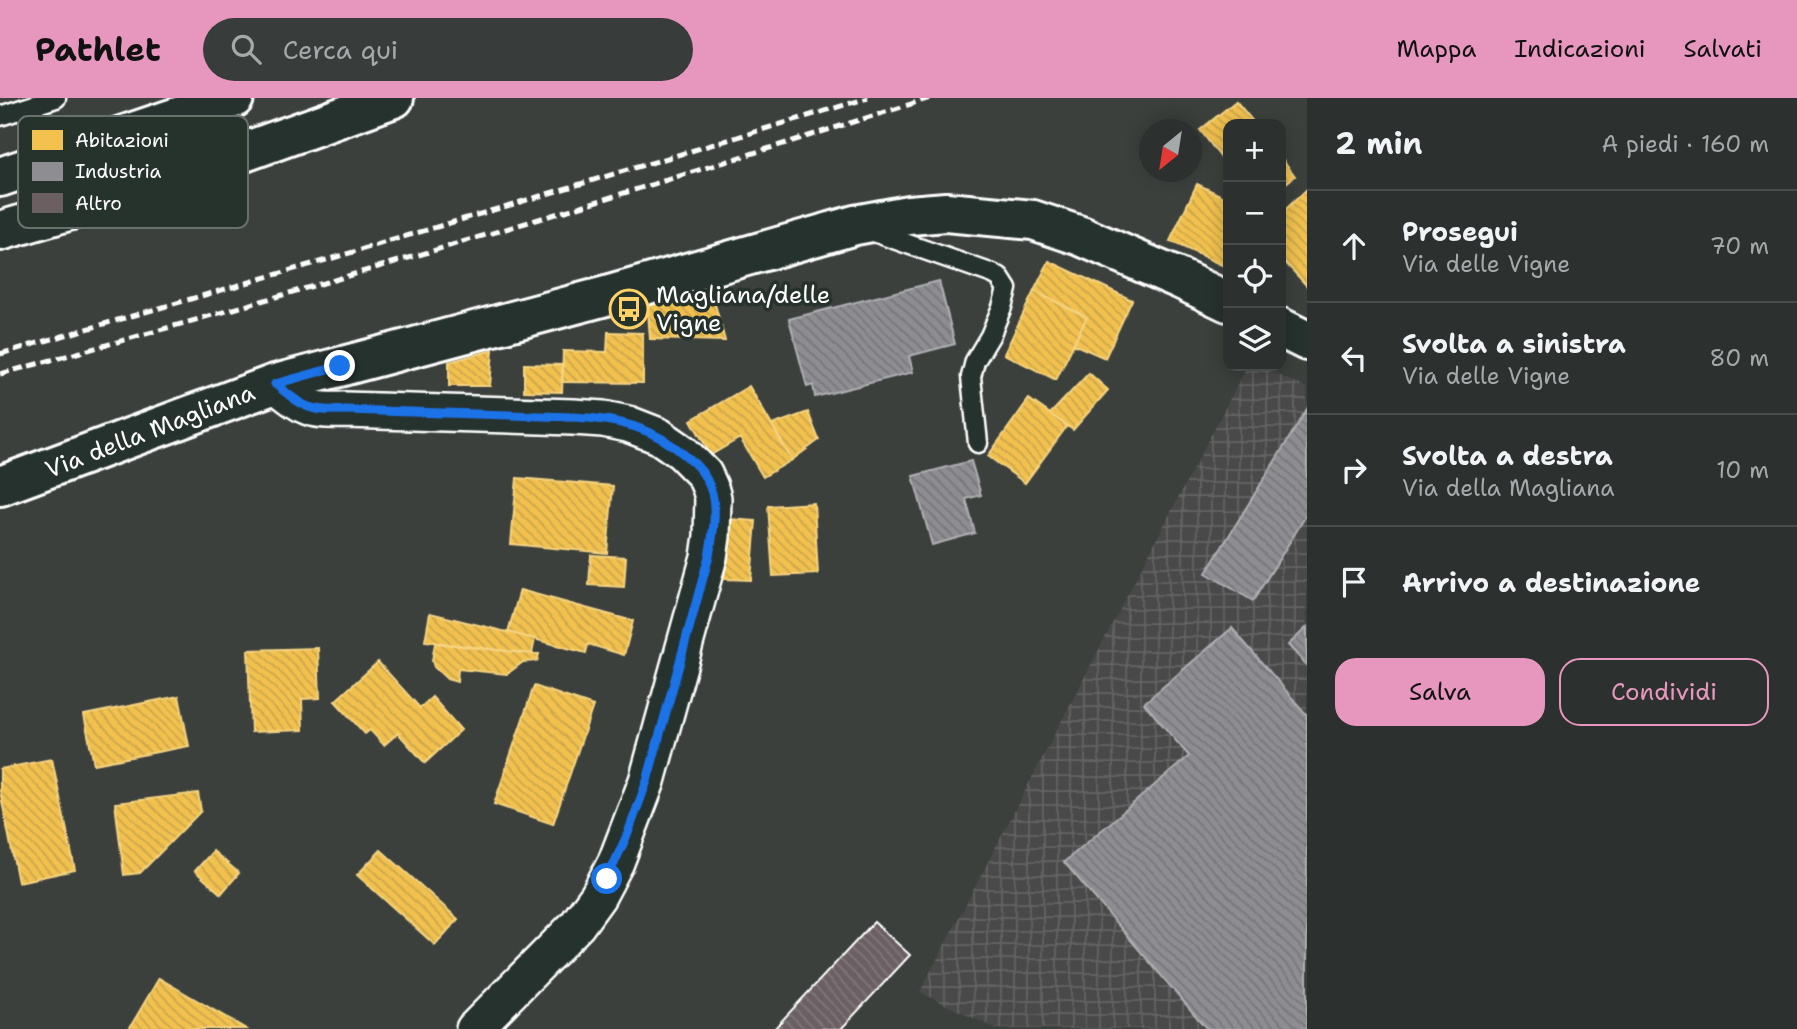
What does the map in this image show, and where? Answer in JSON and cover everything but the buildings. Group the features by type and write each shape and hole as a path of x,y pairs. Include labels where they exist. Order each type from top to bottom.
{"main road":[{"path":"181,116 234,98"},
{"path":"248,151 394,98"},
{"path":"0,177 18,171"},
{"name":"Via della Magliana","path":"0,486 275,384 606,296 855,225 909,215 946,212 1033,220 1114,250 1223,300"},
{"path":"0,232 18,227"},
{"path":"1286,330 1307,341"}],"street":[{"path":"275,384 305,406 320,411 573,417 628,424 659,436 676,448 704,474 710,487 714,516 709,556 647,781 616,862 598,896 577,925 474,1029"}],"lane":[{"path":"0,116 56,98"},
{"path":"855,225 993,274 1000,278 1007,289 990,336 975,361 971,377 978,443"}],"shaded area":[{"path":"1244,371 1270,371 1307,388 1307,1029 996,1029 920,992"}],"railway":[{"path":"0,354 333,258 868,98"},
{"path":"0,374 466,241 930,98"}],"place":[{"name":"Magliana/delle Vigne","path":"629,309"}],"route":[{"path":"340,366 275,384 305,406 320,411 573,417 628,424 671,443 704,474 713,498 714,516 709,556 647,781 607,879"}]}
